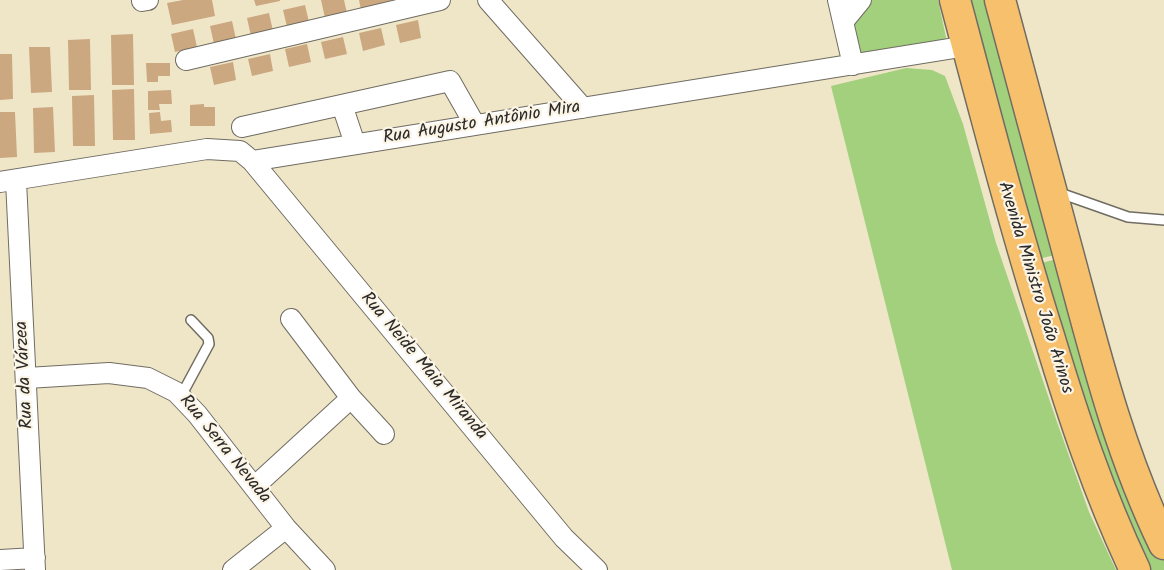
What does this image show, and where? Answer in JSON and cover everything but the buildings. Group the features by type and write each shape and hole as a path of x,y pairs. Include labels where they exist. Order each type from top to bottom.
{"main road":[{"name":"Avenida Ministro João Arinos","path":"955,0 995,159 1078,433 1113,525 1135,570"},
{"path":"1000,0 1049,189 1113,418 1146,507 1164,544"},
{"path":"995,159 1003,174 1016,185 1032,191 1049,189"}],"street":[{"path":"186,60 440,0"},
{"path":"488,0 583,108"},
{"path":"838,0 853,65"},
{"path":"843,22 861,0"},
{"name":"Rua Augusto Antônio Mira","path":"252,161 967,46"},
{"path":"242,127 450,81 475,125"},
{"path":"342,105 355,144"},
{"path":"8,181 207,149 240,151 252,161"},
{"name":"Rua Neide Maia Miranda","path":"252,161 564,538 597,570"},
{"name":"Rua da Várzea","path":"8,181 27,378 35,564"},
{"path":"291,320 351,398 384,434"},
{"name":"Rua Serra Nevada","path":"27,378 109,373 148,378 181,396 286,528 325,570"},
{"path":"254,487 351,398"},
{"path":"233,570 286,528"},
{"path":"0,560 35,564"}],"lane":[{"path":"1049,189 1128,217 1164,220"},
{"path":"181,396 209,345 208,338 191,320"}],"green space":[{"path":"843,0 938,0 947,42 856,53"},
{"path":"960,0 993,0 1060,254 1029,261"},
{"path":"906,68 932,70 945,76 963,124 996,243 1057,422 1089,512 1116,570 952,570 831,86"},
{"path":"1061,258 1164,551 1164,570 1137,570 1029,266"}]}
